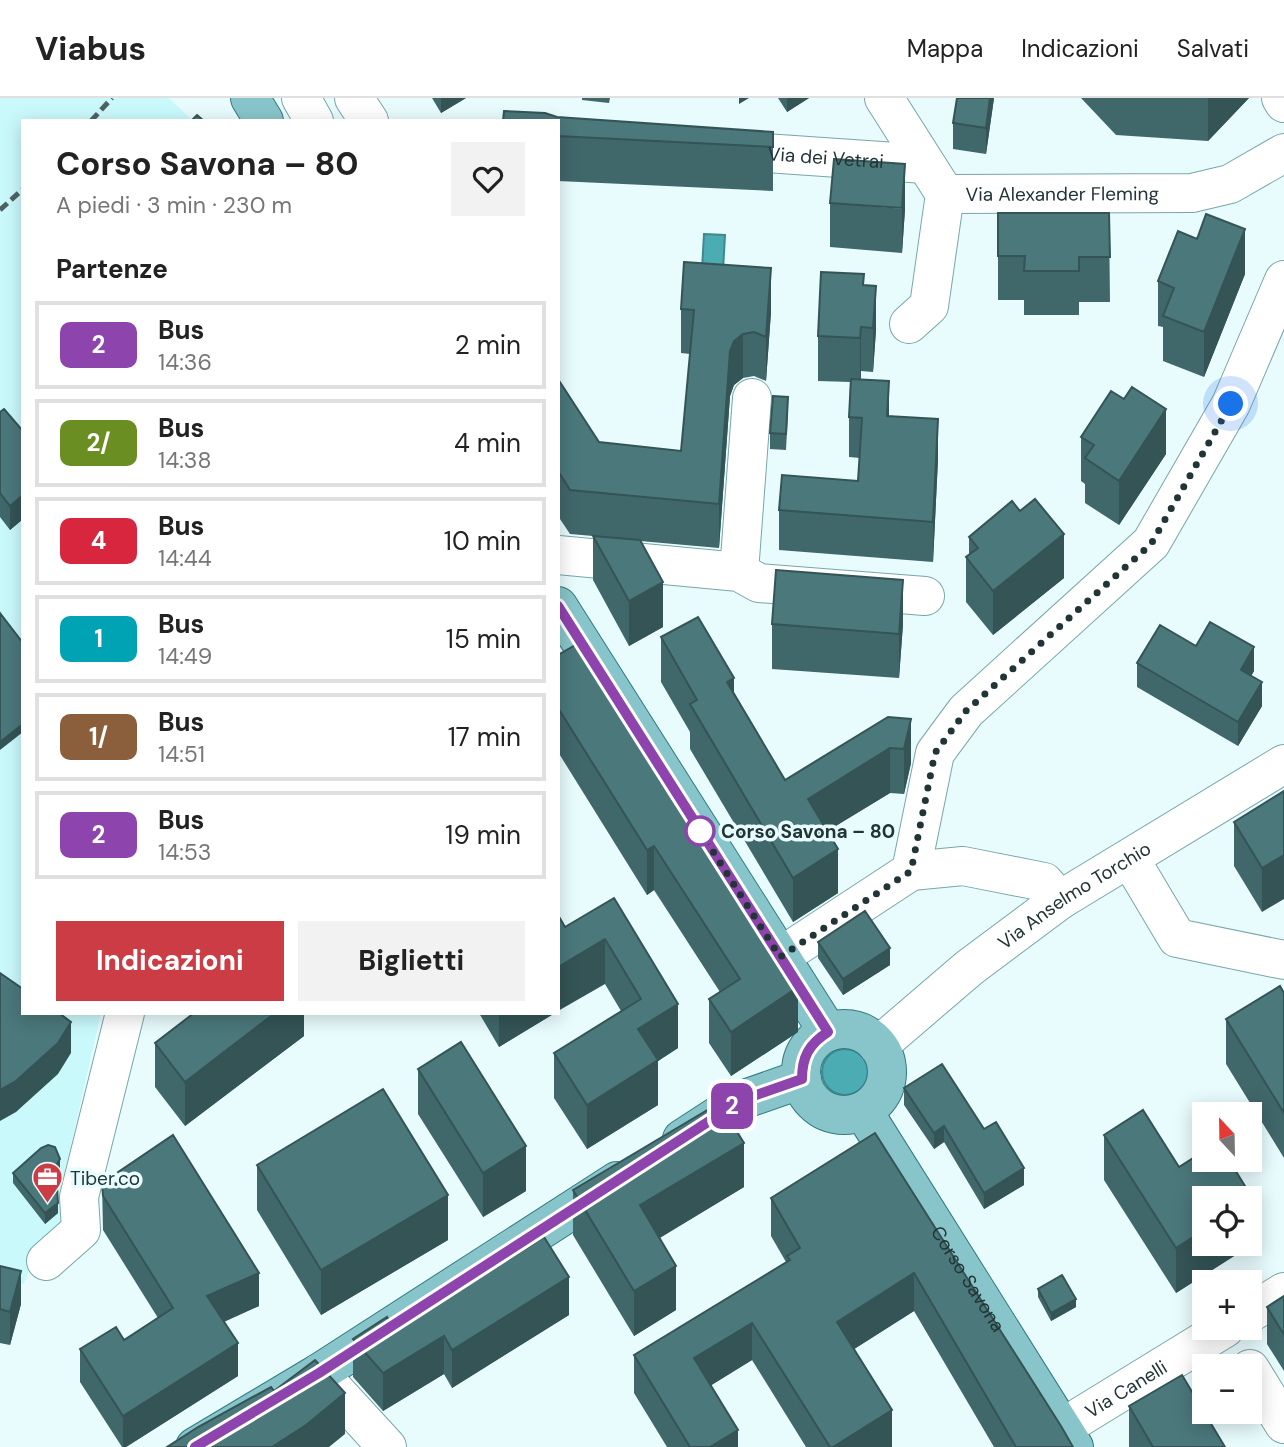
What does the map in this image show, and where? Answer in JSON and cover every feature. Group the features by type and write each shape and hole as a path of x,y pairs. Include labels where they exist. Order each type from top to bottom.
{"main road":[{"path":"250,98 263,119"},
{"path":"560,614 570,654 780,957 828,1032"},
{"path":"855,1030 878,1046 887,1069 886,1082 874,1104 863,1111 837,1115 824,1111 813,1103 802,1079 802,1065 807,1051 828,1032 855,1030"},
{"path":"195,1447 319,1373 742,1100 802,1079"},
{"name":"Corso Savona","path":"863,1111 1068,1438"}],"street":[{"path":"301,98 313,119"},
{"path":"354,98 368,119"},
{"path":"884,98 935,179 929,306 909,324"},
{"path":"1281,98 1284,103"},
{"path":"1284,130 1281,134 1284,152"},
{"name":"Via dei Vetrai","path":"681,148 935,179"},
{"name":"Via Alexander Fleming","path":"935,179 1192,193 1230,184 1284,152"},
{"path":"911,871 935,753 966,711 1151,544 1231,404 1284,280"},
{"path":"739,572 752,398"},
{"path":"560,555 739,572 759,583 925,596"},
{"name":"Via Anselmo Torchio","path":"878,1046 970,968 1060,901 1284,764"},
{"path":"1130,859 1177,938 1284,960"},
{"path":"780,957 911,871 963,866 1044,882 1060,901"},
{"path":"46,1261 81,1230 79,1197 124,1015"},
{"path":"1262,1306 1284,1292"},
{"name":"Via Canelli","path":"1068,1438 1207,1340"},
{"path":"319,1373 387,1447"},
{"path":"1262,1389 1284,1424"}],"shaded area":[{"path":"0,98 169,98 191,119 21,119 21,1015 101,1015 62,1184 69,1216 35,1251 24,1284 0,1279"}],"water":[{"path":"704,234 725,235 723,270 702,269"},
{"path":"845,1049 861,1056 868,1072 861,1088 845,1095 829,1088 822,1072 829,1056"}],"building":[{"path":"957,98 990,98 986,128 953,123"},
{"path":"504,111 773,132 773,147 560,136 560,119 503,119"},
{"path":"834,159 905,164 902,208 830,203"},
{"path":"998,213 1109,213 1110,257 1079,257 1079,271 1024,271 1025,256 998,256"},
{"path":"1206,214 1245,229 1204,332 1163,316 1174,288 1158,281 1178,231 1197,239"},
{"path":"684,262 771,268 766,337 754,332 743,334 734,341 730,351 719,504 570,490 560,474 560,382 599,442 681,451 694,310 681,309"},
{"path":"821,272 864,274 863,285 876,286 873,328 861,327 860,338 818,336"},
{"path":"851,379 889,381 887,416 938,419 933,522 779,510 782,475 858,481 862,418 849,417"},
{"path":"1132,387 1166,409 1119,481 1085,458 1094,445 1081,437 1111,391 1124,399"},
{"path":"773,396 788,397 786,434 770,433"},
{"path":"4,409 21,429 21,497 10,506 0,493 0,412"},
{"path":"1035,499 1064,534 993,591 966,557 978,548 969,537 1012,501 1020,511"},
{"path":"593,536 640,540 663,582 629,601"},
{"path":"776,570 903,580 899,634 772,624"},
{"path":"0,613 21,640 21,726 0,742"},
{"path":"698,617 734,678 727,682 785,780 888,717 911,719 904,749 890,748 808,799 838,849 793,878 690,704 697,700 661,637"},
{"path":"1210,622 1254,647 1241,670 1262,682 1238,722 1137,663 1160,625 1196,646"},
{"path":"577,644 700,842 702,840 798,987 731,1032 709,999 740,979 654,846 647,850 560,711 560,654"},
{"path":"1284,791 1284,855 1262,868 1234,822"},
{"path":"614,898 678,1004 638,1029 658,1060 587,1105 554,1053 641,999 605,939 560,966 560,918 565,927"},
{"path":"865,911 890,948 843,979 818,942"},
{"path":"0,973 21,988 21,1015 62,1015 71,1022 58,1043 16,1081 0,1090"},
{"path":"1280,986 1284,993 1284,1113 1226,1019"},
{"path":"191,1015 272,1015 185,1082 155,1043"},
{"path":"461,1042 526,1146 483,1173 418,1069"},
{"path":"942,1064 984,1129 996,1122 1024,1168 984,1193 944,1126 934,1133 904,1088"},
{"path":"383,1089 448,1195 321,1270 257,1165"},
{"path":"719,1103 744,1143 640,1205 676,1266 634,1291 573,1190"},
{"path":"1143,1110 1179,1167 1192,1159 1192,1172 1236,1172 1245,1186 1192,1186 1192,1238 1176,1248 1104,1135"},
{"path":"875,1133 1073,1447 1016,1447 914,1273 837,1322 892,1410 830,1447 752,1323 694,1358 738,1430 710,1447 690,1447 634,1355 790,1260 787,1256 800,1248 771,1198"},
{"path":"173,1135 259,1273 207,1296 238,1343 123,1416 80,1349 116,1327 124,1340 173,1308 103,1196 102,1183"},
{"path":"48,1145 55,1147 60,1159 49,1177 57,1187 58,1203 45,1213 13,1173"},
{"path":"544,1237 569,1277 452,1350 444,1336 383,1373 353,1339 387,1317 395,1330"},
{"path":"0,1266 21,1271 10,1312 0,1309"},
{"path":"1062,1275 1076,1299 1051,1313 1038,1289"},
{"path":"1284,1296 1284,1335 1267,1307"},
{"path":"315,1360 345,1393 306,1425 272,1447 167,1447 271,1387 274,1391"},
{"path":"1182,1375 1192,1392 1192,1424 1211,1424 1225,1447 1153,1447 1129,1406"}],"railway":[{"path":"93,119 112,98"},
{"path":"0,210 21,191"}],"bus line":[{"name":"2","path":"195,1447 319,1373 742,1100 802,1079 802,1065 807,1051 816,1040 828,1032 560,609"}],"place":[{"name":"Corso Savona – 80","path":"700,831"},
{"name":"Tiber.co","path":"47,1205"}],"route":[{"path":"700,831 780,957 911,871 935,753 966,711 1151,544 1231,404"}]}
